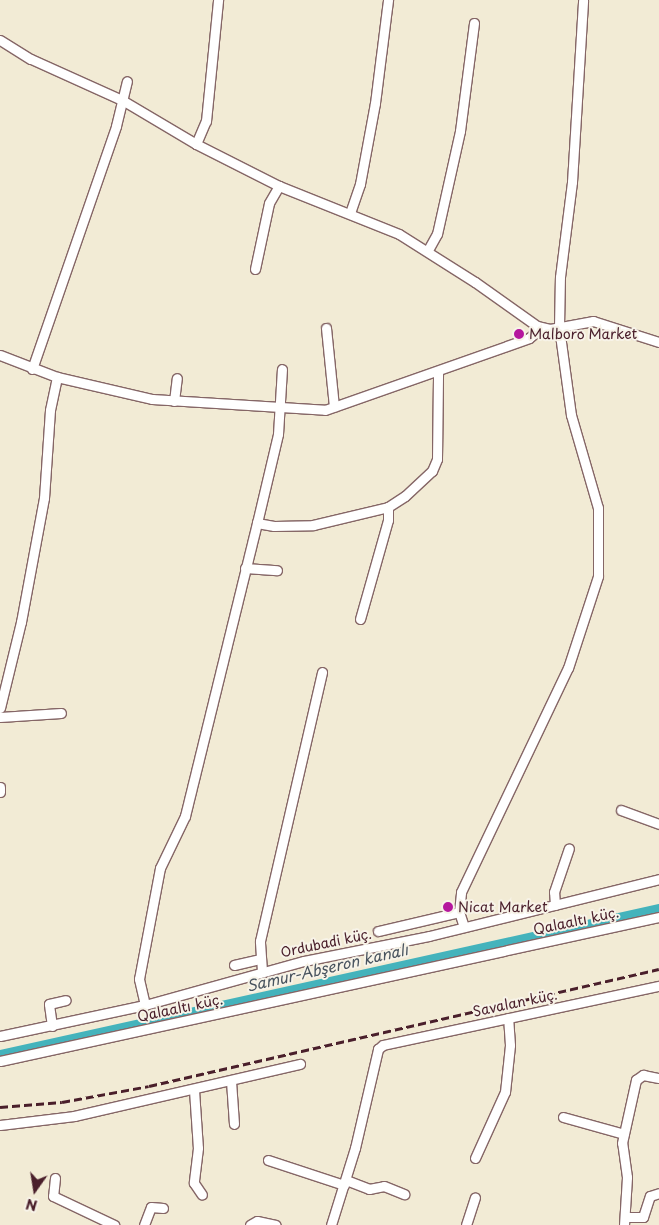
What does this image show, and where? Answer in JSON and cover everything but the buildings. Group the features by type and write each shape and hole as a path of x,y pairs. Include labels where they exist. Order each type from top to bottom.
{"street":[{"path":"196,144 206,121 218,0"},
{"path":"350,213 360,184 375,103 388,0"},
{"path":"464,927 459,912 462,892 568,668 598,576 598,508 571,415 559,326 560,277 572,182 584,0"},
{"path":"428,250 436,234 460,132 474,23"},
{"path":"0,40 31,59 122,100 196,144 279,186 377,223 428,250 541,328"},
{"path":"32,368 127,81"},
{"path":"255,268 269,203 279,186"},
{"path":"0,355 57,377 174,401 306,410 334,407 438,372 529,338 541,328 582,322 603,323 659,342"},
{"path":"326,328 334,407"},
{"path":"145,1005 139,979 160,868 184,816 246,568 274,453 280,407 282,369"},
{"path":"257,523 274,526 314,525 388,507 405,496 436,465 438,372"},
{"path":"0,708 20,622 44,498 50,410 57,377"},
{"path":"174,401 177,378"},
{"path":"360,619 388,520 388,507"},
{"path":"246,568 277,570"},
{"path":"262,971 259,960 260,941 322,672"},
{"path":"0,717 61,713"},
{"path":"0,787 0,792"},
{"path":"621,810 659,824"},
{"path":"555,905 554,892 570,848"},
{"name":"Ordubadi küç.","path":"0,1036 145,1005 262,971 464,927 659,879"},
{"path":"378,931 459,912"},
{"name":"Qalaaltı küç.","path":"0,1061 659,917"},
{"path":"234,965 259,960"},
{"name":"Savalan küç.","path":"345,1182 378,1049 393,1042 659,986"},
{"path":"52,1026 49,1004 66,1000"},
{"path":"475,1158 505,1092 510,1045 508,1018"},
{"path":"0,1125 74,1116 194,1090 300,1064"},
{"path":"659,1078 643,1074 636,1080 624,1134 627,1190 625,1221 643,1218 650,1196 659,1194"},
{"path":"231,1081 234,1124"},
{"path":"194,1090 198,1148 194,1183 202,1195"},
{"path":"563,1117 624,1134"},
{"path":"268,1160 369,1189 384,1186 404,1194"},
{"path":"56,1178 53,1196 114,1225"},
{"path":"331,1225 345,1182"},
{"path":"466,1225 475,1197"},
{"path":"144,1225 151,1207 163,1208"},
{"path":"250,1225 257,1221 276,1225"}],"waterway":[{"name":"Samur-Abşeron kanalı","path":"0,1054 659,908"}],"railway":[{"path":"0,1107 62,1102 149,1086 659,969"}],"place":[{"name":"Malboro Market","path":"519,334"},
{"name":"Nicat Market","path":"448,907"}]}
